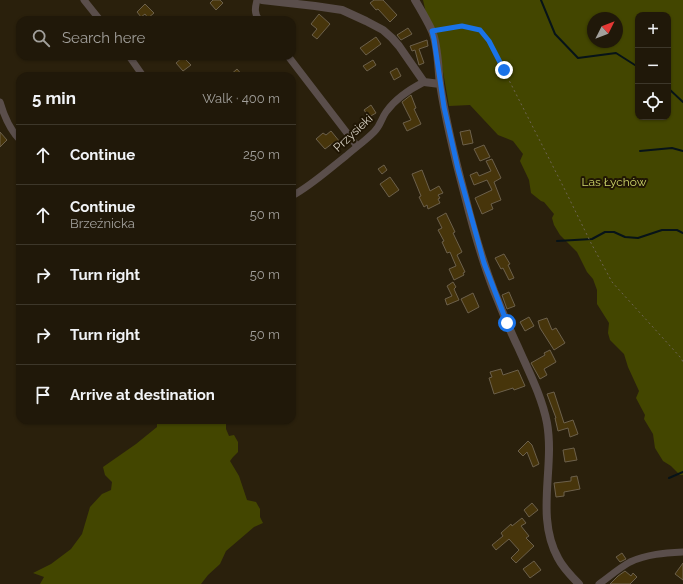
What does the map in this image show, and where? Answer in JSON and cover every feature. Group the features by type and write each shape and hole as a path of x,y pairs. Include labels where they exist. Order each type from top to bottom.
{"street":[{"path":"84,0 97,16"},
{"path":"256,16 255,9 257,0"},
{"path":"262,0 342,10 366,20 383,30 392,38 424,82 440,84"},
{"path":"415,0 423,12 432,31 448,130 484,263 507,323 532,378 544,410 547,425 548,444 546,506 547,524 558,558 578,584"},
{"path":"131,60 140,72"},
{"path":"291,60 358,146"},
{"name":"Przysieki","path":"296,194 310,185 374,132 382,122 386,112 397,99 424,82"},
{"path":"0,102 4,116 16,136"},
{"path":"599,584 629,563 638,559 662,553 683,552"}],"path":[{"path":"432,31 462,26 480,30 489,41 612,282 683,362"}],"green space":[{"name":"Las Łychów","path":"423,0 683,0 683,475 680,475 671,466 663,461 655,448 653,434 644,419 645,415 636,398 639,391 624,354 610,340 608,333 609,323 597,304 597,290 593,279 587,272 577,252 560,235 554,225 552,218 554,214 544,202 531,193 529,180 520,161 523,154 513,141 498,135 470,105 449,106 437,38 426,13"},
{"path":"157,424 226,424 226,429 229,436 234,435 238,442 238,452 230,461 239,476 247,500 256,502 260,509 260,517 263,523 254,527 226,551 220,564 201,584 40,584 44,577 33,573 51,564 71,549 82,534 90,507 102,494 111,490 112,482 105,475 103,467 157,427"}],"building":[{"path":"213,0 220,0 223,3 216,10 210,3"},
{"path":"374,0 383,0 397,15 390,22 370,3"},
{"path":"145,4 154,13 150,16 146,16 145,14 140,16 137,12"},
{"path":"319,14 330,24 317,39 312,35 317,29 311,24"},
{"path":"408,28 412,34 401,40 397,35"},
{"path":"376,37 381,44 366,55 360,48"},
{"path":"427,40 428,46 419,49 424,63 419,65 415,50 412,51 410,46"},
{"path":"180,60 186,60 191,65 183,71 176,63"},
{"path":"373,60 376,65 367,71 363,66"},
{"path":"397,68 401,76 394,80 390,72"},
{"path":"411,95 416,108 414,109 421,124 407,131 403,123 411,120 402,102"},
{"path":"371,105 376,113 369,117 364,110"},
{"path":"470,130 473,143 463,145 460,132"},
{"path":"331,131 340,142 336,146 333,143 325,149 316,139 323,133 326,135"},
{"path":"0,132 7,140 0,147"},
{"path":"484,145 490,157 480,161 474,149"},
{"path":"492,159 501,178 494,182 501,200 491,204 493,209 482,214 475,198 492,190 487,180 474,185 470,175 477,172 479,176 491,171 486,161"},
{"path":"384,165 387,170 382,174 378,169"},
{"path":"422,170 430,191 439,186 443,193 438,195 440,198 438,199 440,203 428,209 427,205 424,207 419,197 421,196 412,174"},
{"path":"390,177 399,190 389,197 380,184"},
{"path":"446,213 462,252 457,255 465,272 463,273 464,275 454,280 449,269 456,266 450,252 447,253 442,242 444,241 438,230 442,228 437,218"},
{"path":"504,254 510,264 508,265 514,278 509,280 503,268 501,269 495,258"},
{"path":"453,282 456,287 454,289 459,300 447,305 445,299 452,296 447,286"},
{"path":"509,292 515,306 507,309 502,295"},
{"path":"473,293 479,307 468,313 461,299"},
{"path":"529,317 534,326 525,331 520,322"},
{"path":"547,318 552,330 556,328 565,343 554,350 540,328 538,321"},
{"path":"550,350 556,362 544,369 547,375 540,379 531,363 545,355 544,353"},
{"path":"501,369 503,375 518,370 525,386 494,394 489,378 492,377 490,372"},
{"path":"554,392 564,423 573,420 578,434 570,437 568,428 558,431 556,418 547,394"},
{"path":"528,441 532,445 539,464 533,467 527,452 523,456 518,451"},
{"path":"574,448 577,460 565,462 563,450"},
{"path":"577,476 580,489 564,492 564,496 556,497 554,483 571,481 571,477"},
{"path":"532,503 538,510 529,517 524,510"},
{"path":"522,518 526,523 521,526 529,536 526,538 534,546 516,563 511,558 519,550 509,539 496,550 492,545 503,536 501,533 511,524 512,526"},
{"path":"622,553 626,559 620,562 616,557"},
{"path":"534,561 541,570 530,578 523,569"},
{"path":"683,563 683,580 675,574"},
{"path":"625,571 631,576 633,573 637,577 630,584 610,584 618,576"}],"waterway":[{"path":"541,0 555,34 578,58 616,53 635,65"},
{"path":"671,91 683,102"},
{"path":"640,151 672,148 683,151"},
{"path":"557,241 592,239 605,232 614,232 625,237 638,238 662,230 677,230 683,233"},
{"path":"669,478 683,472"}],"route":[{"path":"504,70 489,41 480,30 462,26 432,31 448,130 458,169 476,238 507,323"}]}
